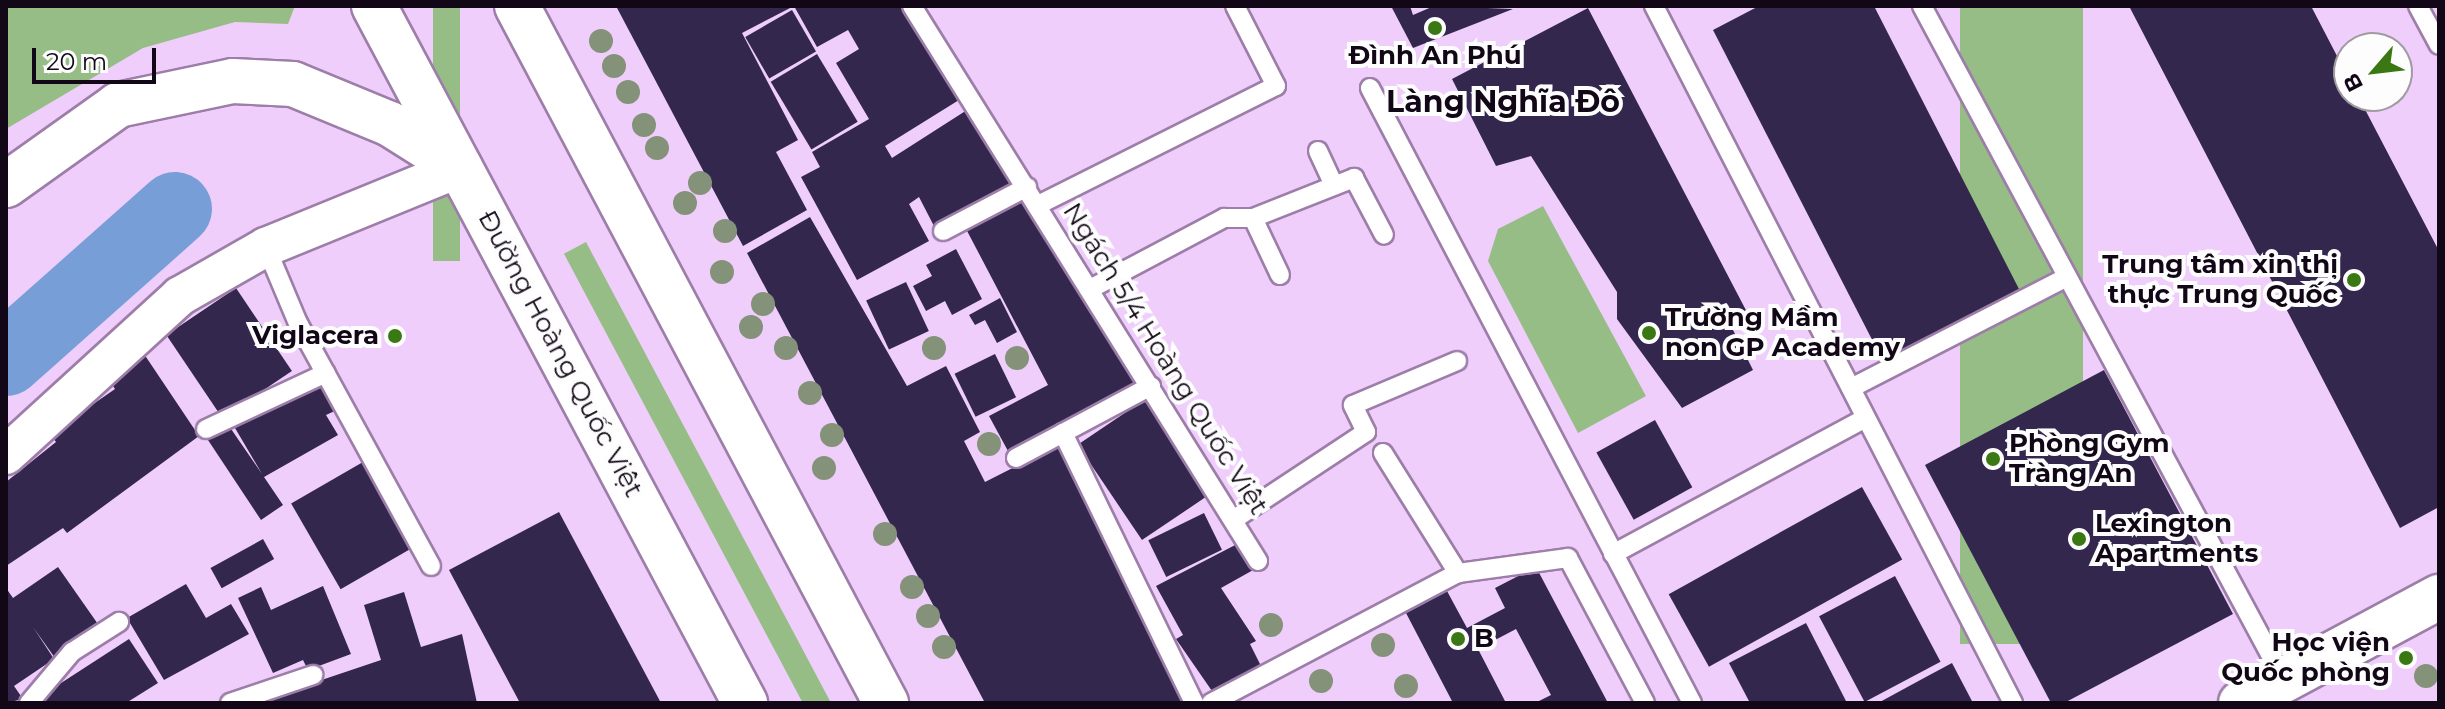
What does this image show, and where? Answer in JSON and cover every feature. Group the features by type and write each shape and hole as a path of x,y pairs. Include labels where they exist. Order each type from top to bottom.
{"main road":[{"name":"Đường Hoàng Quốc Việt","path":"374,6 745,703"},
{"path":"517,6 886,703"},
{"path":"6,185 118,105 233,81 293,84 390,124 460,168"},
{"path":"2241,703 2439,597"}],"street":[{"path":"6,455 180,296 266,247 460,168"}],"lane":[{"name":"Ngách 5/4 Hoàng Quốc Việt","path":"912,6 1236,518 1258,561"},
{"path":"1038,205 1276,86 1235,6"},
{"path":"1654,6 2013,703"},
{"path":"1922,6 2284,680"},
{"path":"2418,6 2439,45"},
{"path":"1370,88 1692,703"},
{"path":"1318,151 1334,186"},
{"path":"1090,289 1224,218 1253,218 1354,178 1384,235"},
{"path":"943,231 1027,187"},
{"path":"1253,218 1280,275"},
{"path":"266,247 326,373 431,566"},
{"path":"1851,388 2067,277"},
{"path":"1236,518 1366,432 1353,405 1457,361"},
{"path":"206,429 326,373"},
{"path":"1016,458 1151,386"},
{"path":"1613,554 1866,418"},
{"path":"1063,433 1194,703"},
{"path":"1383,453 1458,573"},
{"path":"1211,703 1458,573 1568,558 1645,703"},
{"path":"29,703 72,652 119,622"},
{"path":"239,700 313,675"}],"green space":[{"path":"6,6 295,6 288,24 235,22 143,48 6,129"},
{"path":"433,6 460,6 460,261 433,261"},
{"path":"1960,6 2083,6 2083,644 1960,644"},
{"path":"1543,206 1646,396 1578,433 1488,261 1498,229"},
{"path":"586,242 831,703 803,703 564,254"}],"building":[{"path":"616,6 794,6 742,33 798,140 776,152 807,210 743,246"},
{"path":"794,6 902,6 959,100 885,146 892,158 967,110 1015,186 935,228 919,197 909,204 929,241 857,280 801,177 820,167 812,152 869,119 836,63 859,49 848,30 817,47"},
{"name":"Đình An Phú","path":"1391,6 1410,6 1413,15 1434,6 1513,9 1413,48"},
{"path":"1759,6 1874,6 2020,291 1883,361 1713,30"},
{"path":"2129,6 2311,6 2333,48 2333,112 2366,112 2439,251 2439,507 2400,528"},
{"path":"1588,8 1749,316 1731,326 1753,370 1682,408 1617,319 1617,292 1531,156 1496,166 1452,79"},
{"path":"792,10 816,52 769,79 745,37"},
{"path":"817,54 858,122 811,150 771,82"},
{"path":"1019,199 1137,384 1008,451 989,416 1048,385 965,227"},
{"path":"810,217 907,386 946,366 980,432 964,441 985,482 1062,443 1185,703 985,703 747,253"},
{"path":"956,249 982,299 952,315 945,301 926,311 913,286 932,276 926,265"},
{"path":"906,282 929,331 889,350 866,301"},
{"path":"236,288 292,371 222,418 166,335"},
{"path":"1000,298 1017,332 997,343 985,320 975,325 969,315"},
{"path":"142,351 199,436 67,533 63,528 6,566 6,482 56,442 50,434 115,389 106,375"},
{"path":"995,354 1016,397 976,417 955,374"},
{"name":"Lexington Apartments","path":"2104,370 2233,614 2064,703 2051,703 1925,465"},
{"path":"322,379 339,409 326,415 338,435 264,477 283,505 261,520 208,440 229,426 262,474 235,428"},
{"path":"1144,400 1208,495 1142,540 1078,445"},
{"path":"1655,420 1692,487 1634,520 1596,452"},
{"path":"363,462 412,548 341,589 291,504"},
{"path":"1862,487 1902,560 1709,667 1669,594"},
{"path":"559,512 661,703 520,703 449,570"},
{"path":"1204,513 1222,550 1166,577 1148,540"},
{"path":"263,539 274,559 222,588 211,568"},
{"path":"1241,542 1255,569 1221,588 1256,641 1250,644 1261,666 1212,691 1176,639 1183,635 1156,586"},
{"path":"58,567 100,627 55,658 33,627 54,659 14,686 23,699 6,703 6,588 13,598"},
{"name":"B","path":"1536,567 1608,703 1535,703 1551,695 1516,629 1478,649 1506,703 1453,703 1406,613 1447,591 1467,628 1505,608 1495,588"},
{"path":"1895,576 1941,662 1865,702 1819,616"},
{"path":"186,584 206,618 231,604 249,634 164,680 127,618"},
{"path":"323,586 351,654 308,670 303,660 273,673 238,598 261,587 271,610"},
{"path":"404,592 421,647 462,634 477,703 253,703 381,660 364,605"},
{"path":"1806,623 1847,703 1750,703 1729,663"},
{"path":"129,639 158,683 126,703 45,703 41,696"},
{"path":"1952,663 1973,703 1878,703 1924,678"}],"waterway":[{"path":"6,359 175,209"}],"place":[{"name":"Đình An Phú","path":"1435,28"},
{"name":"Trung tâm xin thị thực Trung Quốc","path":"2354,280"},
{"name":"Trường Mầm non GP Academy","path":"1649,333"},
{"name":"Viglacera","path":"395,336"},
{"name":"Phòng Gym Tràng An","path":"1993,459"},
{"name":"Lexington Apartments","path":"2079,539"},
{"name":"B","path":"1458,639"},
{"name":"Học viện Quốc phòng","path":"2406,658"}],"district":[{"name":"Làng Nghĩa Đô","path":"1503,102"}]}
